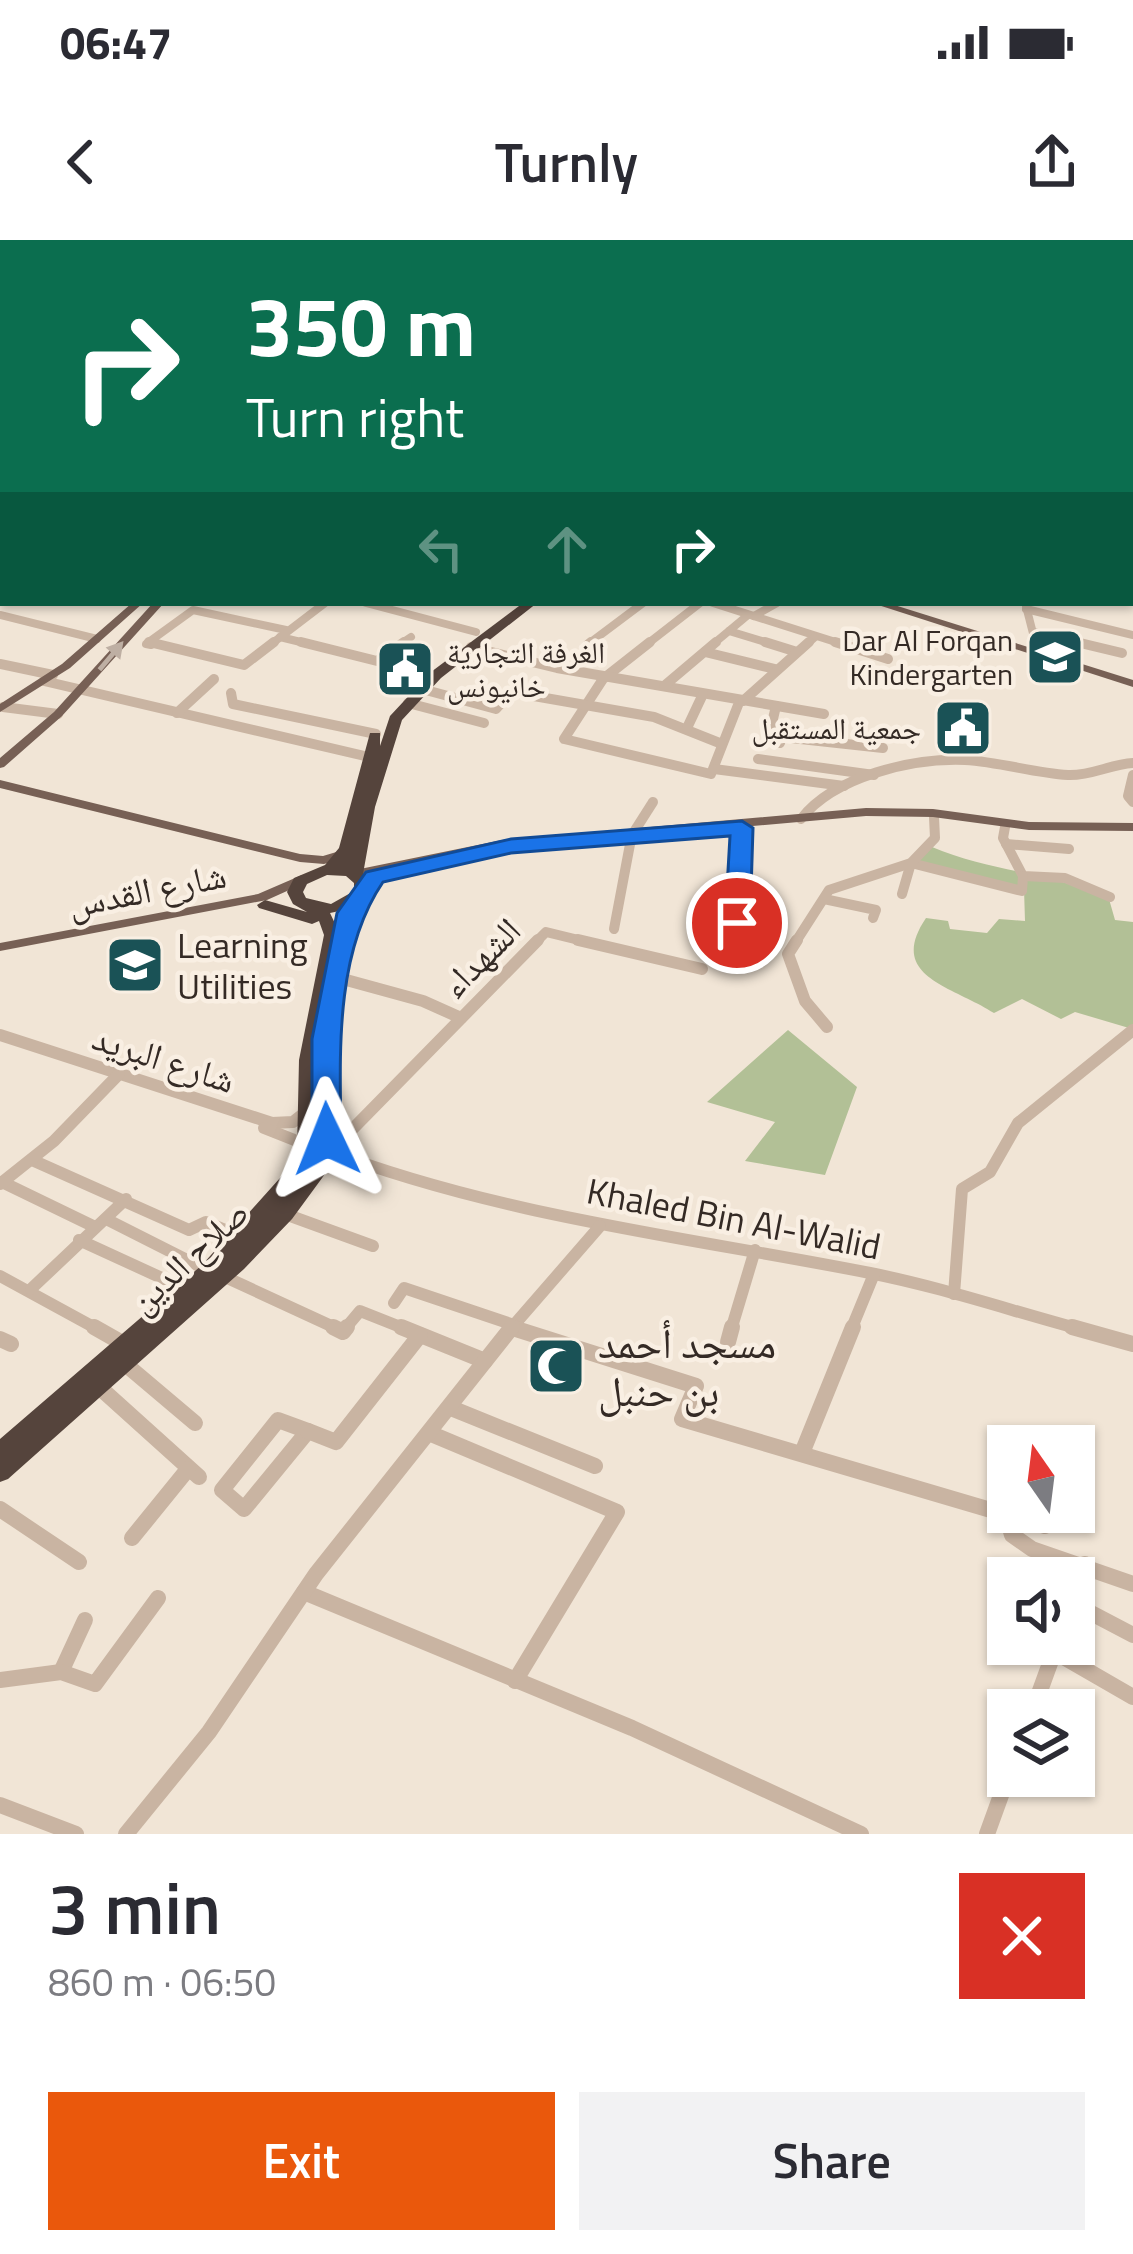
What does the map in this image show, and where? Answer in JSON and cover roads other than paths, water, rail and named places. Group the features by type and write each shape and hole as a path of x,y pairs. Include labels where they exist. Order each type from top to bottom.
{"highway":[{"name":"صلاح الدين","path":"317,873 344,854 376,734 406,690 513,608"},
{"name":"صلاح الدين","path":"321,1148 308,1110 308,1060 357,888 368,807 395,719 474,639"},
{"path":"306,906 333,909 357,888 317,873 295,892 306,906 326,918 332,933"},
{"path":"265,905 298,913 332,933"},
{"name":"صلاح الدين","path":"0,1453 285,1214 318,1169 332,933"},
{"name":"صلاح الدين","path":"0,1472 98,1386 121,1356 188,1290 216,1274 242,1237 321,1148"}],"main road":[{"path":"2,708 48,678 135,606"},
{"path":"0,764 58,714 156,606"},
{"path":"886,606 1133,684"},
{"path":"0,747 17,750"},
{"path":"0,787 300,858 324,860 344,854"},
{"path":"0,787 311,864 317,873"},
{"path":"357,888 388,867 502,844 631,837 898,811 1029,826 1133,828"},
{"path":"357,888 384,873 511,846 827,818 934,817 1005,826 1133,828"},
{"path":"361,851 388,867"},
{"name":"شارع القدس","path":"0,951 262,897 317,873"},
{"name":"شارع القدس","path":"0,951 265,905 306,906"}],"street":[{"path":"199,611 206,606"},
{"path":"321,606 283,633 244,665 146,644 194,610 283,633 377,661 411,637"},
{"path":"375,606 606,676 824,714"},
{"path":"585,647 639,606"},
{"path":"696,606 606,676 564,739 637,754 670,769 711,774 741,700 815,637"},
{"path":"722,606 888,658"},
{"path":"664,686 729,631 772,606"},
{"path":"1026,606 1039,658"},
{"path":"1026,606 1133,635"},
{"path":"0,615 97,639"},
{"path":"729,631 797,652"},
{"path":"1033,632 1122,653"},
{"path":"705,652 776,669"},
{"path":"0,664 80,690 369,758"},
{"path":"177,713 214,679"},
{"path":"422,689 496,710 511,692 687,728 722,744"},
{"path":"231,693 233,704 376,734"},
{"path":"687,728 703,694"},
{"path":"408,703 484,723"},
{"path":"776,706 769,736 883,748"},
{"path":"2,708 58,714"},
{"path":"241,729 262,709"},
{"path":"758,759 875,775"},
{"path":"801,819 805,811 847,786 875,775 950,760 1072,775 1096,773 1116,762 1133,763"},
{"path":"714,769 847,786"},
{"path":"1133,775 1128,796 1133,802"},
{"path":"614,928 631,837 653,802"},
{"path":"902,894 911,863 935,838 934,817"},
{"path":"827,1028 805,1001 788,954 829,890 911,863 1022,891 1023,877 1006,844 1005,826"},
{"path":"737,923 742,828"},
{"path":"1006,844 1069,849"},
{"path":"1023,877 1064,878 1109,897"},
{"path":"824,898 876,910 873,918"},
{"name":"الشهداء","path":"321,1148 445,1034 546,932 702,969"},
{"path":"332,986 423,1001 461,1018"},
{"path":"954,1294 962,1190 990,1172 1018,1123 1133,1030"},
{"name":"شارع البريد","path":"0,1039 278,1124 292,1122 308,1110"},
{"path":"3,1177 32,1160 114,1075"},
{"path":"3,1177 114,1075"},
{"name":"شارع البريد","path":"114,1075 321,1148"},
{"name":"Khaled Bin Al-Walid","path":"321,1148 376,1169 600,1226 874,1274 1133,1344"},
{"path":"32,1160 189,1230 206,1222 242,1237"},
{"path":"3,1177 343,1332 360,1311 485,1360"},
{"path":"31,1289 126,1199"},
{"path":"285,1214 373,1246"},
{"path":"126,1834 209,1732 304,1592 485,1360 600,1226"},
{"path":"80,1240 188,1290"},
{"path":"728,1342 755,1250"},
{"path":"802,1454 874,1274"},
{"path":"0,1276 31,1289 121,1356 195,1423"},
{"path":"394,1303 404,1288 696,1386 682,1419 987,1508"},
{"path":"308,1431 244,1509 222,1490 278,1420 308,1431 336,1442 420,1335"},
{"path":"98,1386 194,1473 132,1538"},
{"path":"451,1408 595,1466"},
{"path":"429,1433 617,1512 515,1681"},
{"path":"0,1509 79,1562"},
{"path":"1012,1533 1032,1549 1060,1557"},
{"path":"1095,1568 1133,1584"},
{"path":"304,1592 632,1728 861,1834"},
{"path":"0,1680 61,1672 95,1684 158,1598"},
{"path":"1095,1613 1133,1636"},
{"path":"61,1672 85,1620"},
{"path":"1083,1665 1133,1697"},
{"path":"987,1834 1001,1797"},
{"path":"0,1805 76,1834"}],"place":[{"name":"Dar Al Forqan Kindergarten","path":"1055,657"},
{"name":"الغرفة التجارية خانيونس","path":"405,669"},
{"name":"جمعية المستقبل","path":"963,728"},
{"name":"Learning Utilities","path":"135,965"},
{"name":"مسجد أحمد بن حنبل","path":"556,1366"}]}
